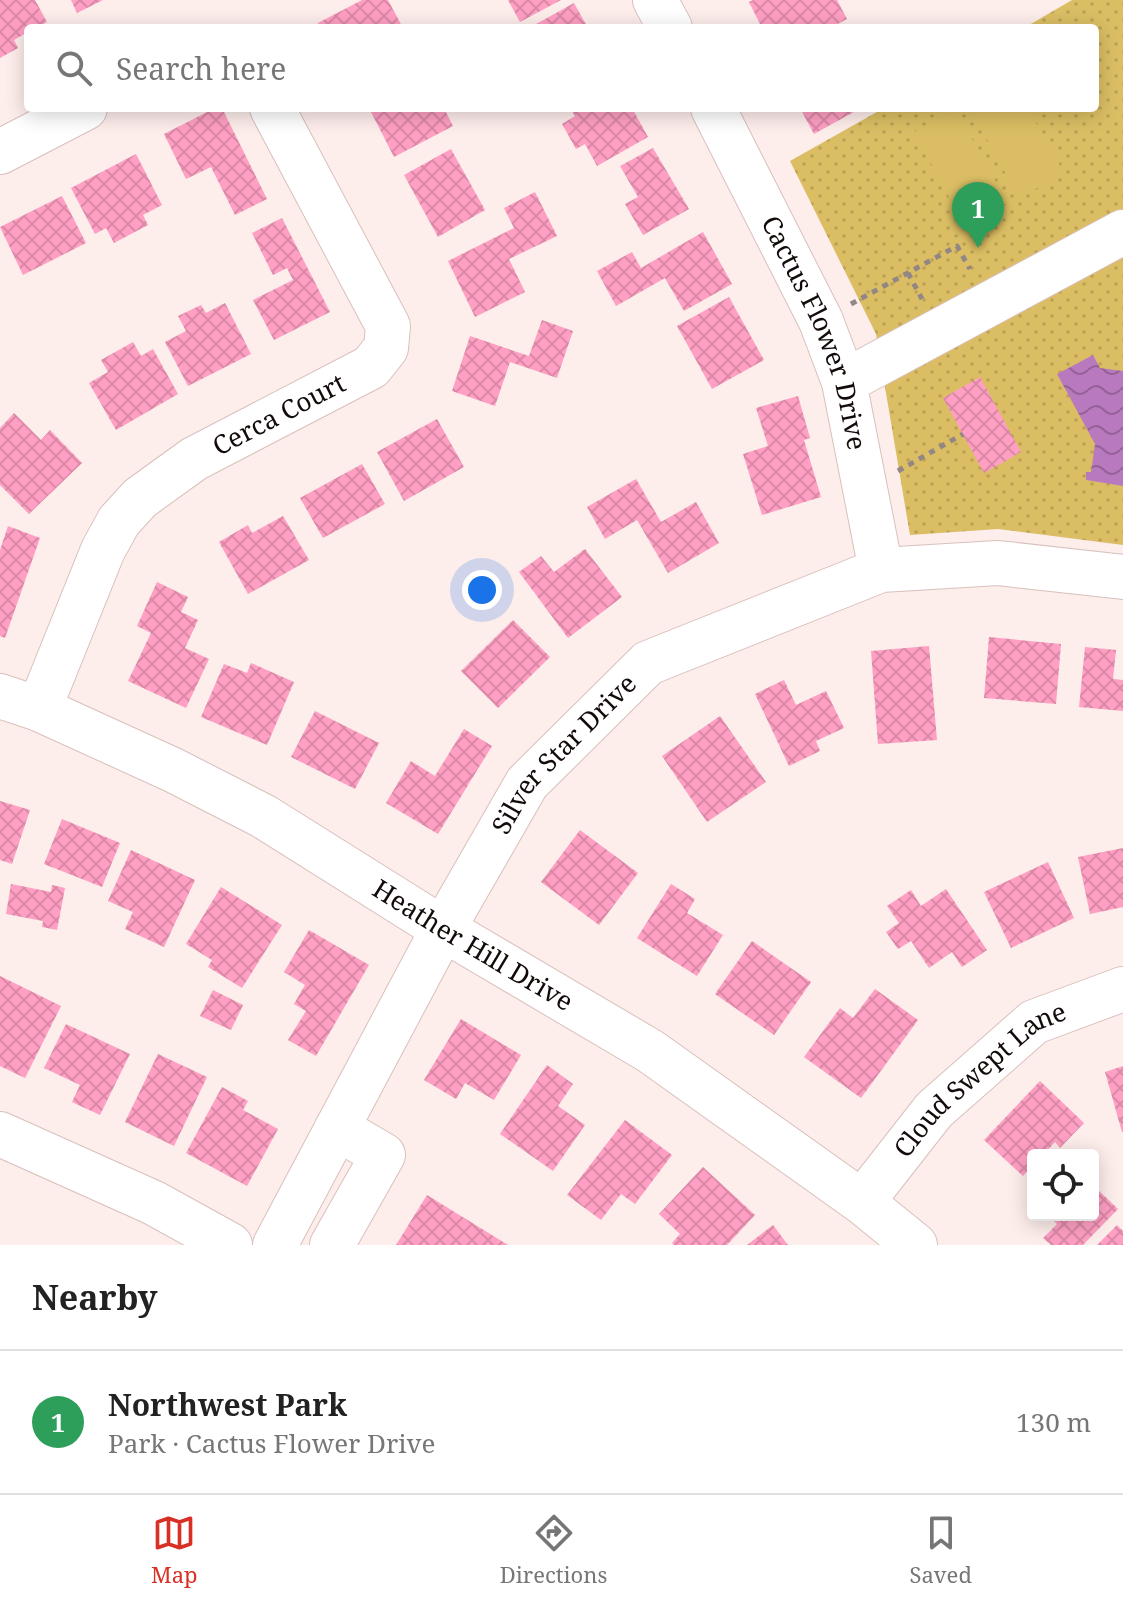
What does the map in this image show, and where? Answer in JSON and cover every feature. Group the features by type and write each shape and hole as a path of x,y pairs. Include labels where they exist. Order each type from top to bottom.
{"street":[{"path":"655,0 668,24"},
{"path":"0,152 77,112"},
{"name":"Cerca Court","path":"19,702 119,521 140,498 194,459 371,367 386,348 388,326 274,112"},
{"name":"Cactus Flower Drive","path":"715,112 821,321 844,382 881,570"},
{"path":"844,382 1123,232"},
{"name":"Silver Star Drive","path":"275,1245 443,929 527,783 648,663 881,570 998,563 1123,577"},
{"name":"Heather Hill Drive","path":"19,702 173,770 263,816 443,929 650,1051 862,1202 915,1245"},
{"name":"Cloud Swept Lane","path":"862,1202 934,1110 1034,1022 1123,989"},
{"path":"332,1245 383,1155 337,1128"},
{"path":"0,1134 154,1203 230,1245"}],"path":[{"path":"821,321 957,246 970,269"},
{"path":"908,273 922,299"},
{"path":"864,484 903,469 963,434"}],"shaded area":[{"path":"1072,0 1123,0 1123,545 998,529 910,535 876,334 790,161 877,112 1099,112 1099,24 1031,24"},
{"path":"951,112 958,112 1007,203 965,226 914,132"},
{"path":"972,112 1030,112 1064,173 1019,198"}],"water":[{"path":"1093,355 1100,368 1123,371 1123,486 1086,480 1086,472 1091,472 1095,444 1057,374"}],"building":[{"path":"0,0 35,0 47,22 24,24 24,34 14,40 18,48 0,58"},
{"path":"71,0 103,0 77,13"},
{"path":"362,0 388,0 401,24 318,24"},
{"path":"508,0 561,0 520,22"},
{"path":"837,0 847,19 838,24 760,24 749,2"},
{"path":"574,3 586,24 536,24"},
{"path":"207,112 224,112 267,199 235,215 211,167 186,179 164,134"},
{"path":"371,112 446,112 453,126 394,157"},
{"path":"572,112 634,112 648,137 597,166 585,144 576,149 562,124 575,116"},
{"path":"802,112 854,112 814,134"},
{"path":"653,148 689,209 643,235 625,204 638,197 620,166"},
{"path":"451,149 485,210 438,237 404,175"},
{"path":"136,154 162,205 143,215 148,225 114,243 106,228 95,234 71,188"},
{"path":"535,192 557,236 509,259 525,292 475,317 448,261 514,228 504,208"},
{"path":"62,196 86,243 23,275 0,227"},
{"path":"282,218 330,312 274,340 253,300 293,280 287,268 273,275 252,233"},
{"path":"703,232 732,284 684,311 665,278 616,306 597,271 632,252 641,268"},
{"path":"729,297 764,360 712,389 677,326"},
{"path":"225,303 251,354 188,386 165,342 186,331 178,316 201,305 206,313"},
{"path":"542,320 573,331 557,378 510,362 495,406 452,391 470,336 529,356"},
{"path":"133,342 141,356 153,349 178,394 116,430 89,383 108,372 101,360"},
{"path":"980,377 1021,452 984,473 943,398"},
{"path":"798,396 810,438 804,440 821,497 762,515 743,454 768,446 756,408"},
{"path":"14,413 41,440 50,430 82,463 29,514 0,485 0,428"},
{"path":"437,419 464,467 404,501 377,452"},
{"path":"362,464 385,504 323,538 300,498"},
{"path":"636,479 661,522 696,502 719,543 668,573 637,520 605,539 587,507"},
{"path":"283,516 309,560 248,594 219,542 248,525 252,533"},
{"path":"8,526 40,538 5,638 0,636 0,550"},
{"path":"585,549 622,597 568,638 519,572 541,556 554,572"},
{"path":"157,582 188,597 181,612 198,620 185,648 209,659 186,708 128,681 151,633 137,626"},
{"path":"513,620 550,657 498,708 461,671"},
{"path":"989,637 1061,644 1056,704 984,698"},
{"path":"929,646 937,740 878,744 871,651"},
{"path":"1085,647 1116,650 1113,679 1123,680 1123,711 1079,707"},
{"path":"251,663 294,682 267,745 201,717 224,664 247,673"},
{"path":"784,680 796,705 826,691 844,728 816,741 820,751 789,766 755,694"},
{"path":"315,711 379,743 355,789 291,757"},
{"path":"720,716 766,782 707,822 662,756"},
{"path":"464,729 492,746 438,834 386,803 411,761 435,776"},
{"path":"0,801 30,810 12,864 0,860"},
{"path":"62,819 120,843 102,887 44,864"},
{"path":"580,830 638,873 599,925 541,882"},
{"path":"1123,848 1123,907 1090,914 1078,857"},
{"path":"131,850 195,880 164,947 125,929 133,912 108,901"},
{"path":"1048,862 1074,918 1011,948 984,892"},
{"path":"11,884 51,892 52,885 65,888 57,930 42,927 43,921 6,914"},
{"path":"671,884 695,899 687,913 723,935 697,976 637,938"},
{"path":"221,887 282,925 242,988 208,967 212,960 186,944"},
{"path":"946,889 987,950 962,967 952,952 929,968 911,941 898,949 886,932 899,923 887,906 911,890 921,906"},
{"path":"309,930 369,965 316,1056 288,1040 306,1011 294,1004 305,985 284,972"},
{"path":"752,941 811,982 774,1035 715,994"},
{"path":"0,976 61,1006 25,1078 0,1066"},
{"path":"875,989 918,1020 861,1098 804,1057 840,1008 853,1018"},
{"path":"213,990 243,1005 231,1030 200,1016"},
{"path":"461,1019 521,1055 494,1100 465,1083 456,1099 424,1080"},
{"path":"66,1024 130,1054 100,1115 72,1102 80,1085 44,1068"},
{"path":"158,1054 207,1077 174,1146 125,1122"},
{"path":"547,1065 573,1084 558,1106 585,1125 553,1171 500,1134"},
{"path":"1123,1066 1123,1132 1122,1132 1105,1072"},
{"path":"1040,1081 1084,1123 1060,1148 1055,1142 1049,1149 1027,1149 1027,1172 1023,1176 984,1140"},
{"path":"222,1087 248,1101 243,1110 278,1129 247,1186 186,1153"},
{"path":"625,1120 672,1155 635,1204 621,1194 601,1220 567,1195"},
{"path":"703,1167 755,1215 727,1245 674,1245 672,1243 680,1234 659,1214"},
{"path":"1099,1191 1118,1209 1083,1245 1051,1245 1043,1238 1057,1224 1054,1221 1099,1221"},
{"path":"427,1195 508,1245 396,1245"},
{"path":"773,1225 788,1245 747,1245"},
{"path":"1117,1225 1123,1231 1123,1245 1097,1245"}],"place":[{"name":"Northwest Park","path":"978,248"}]}
